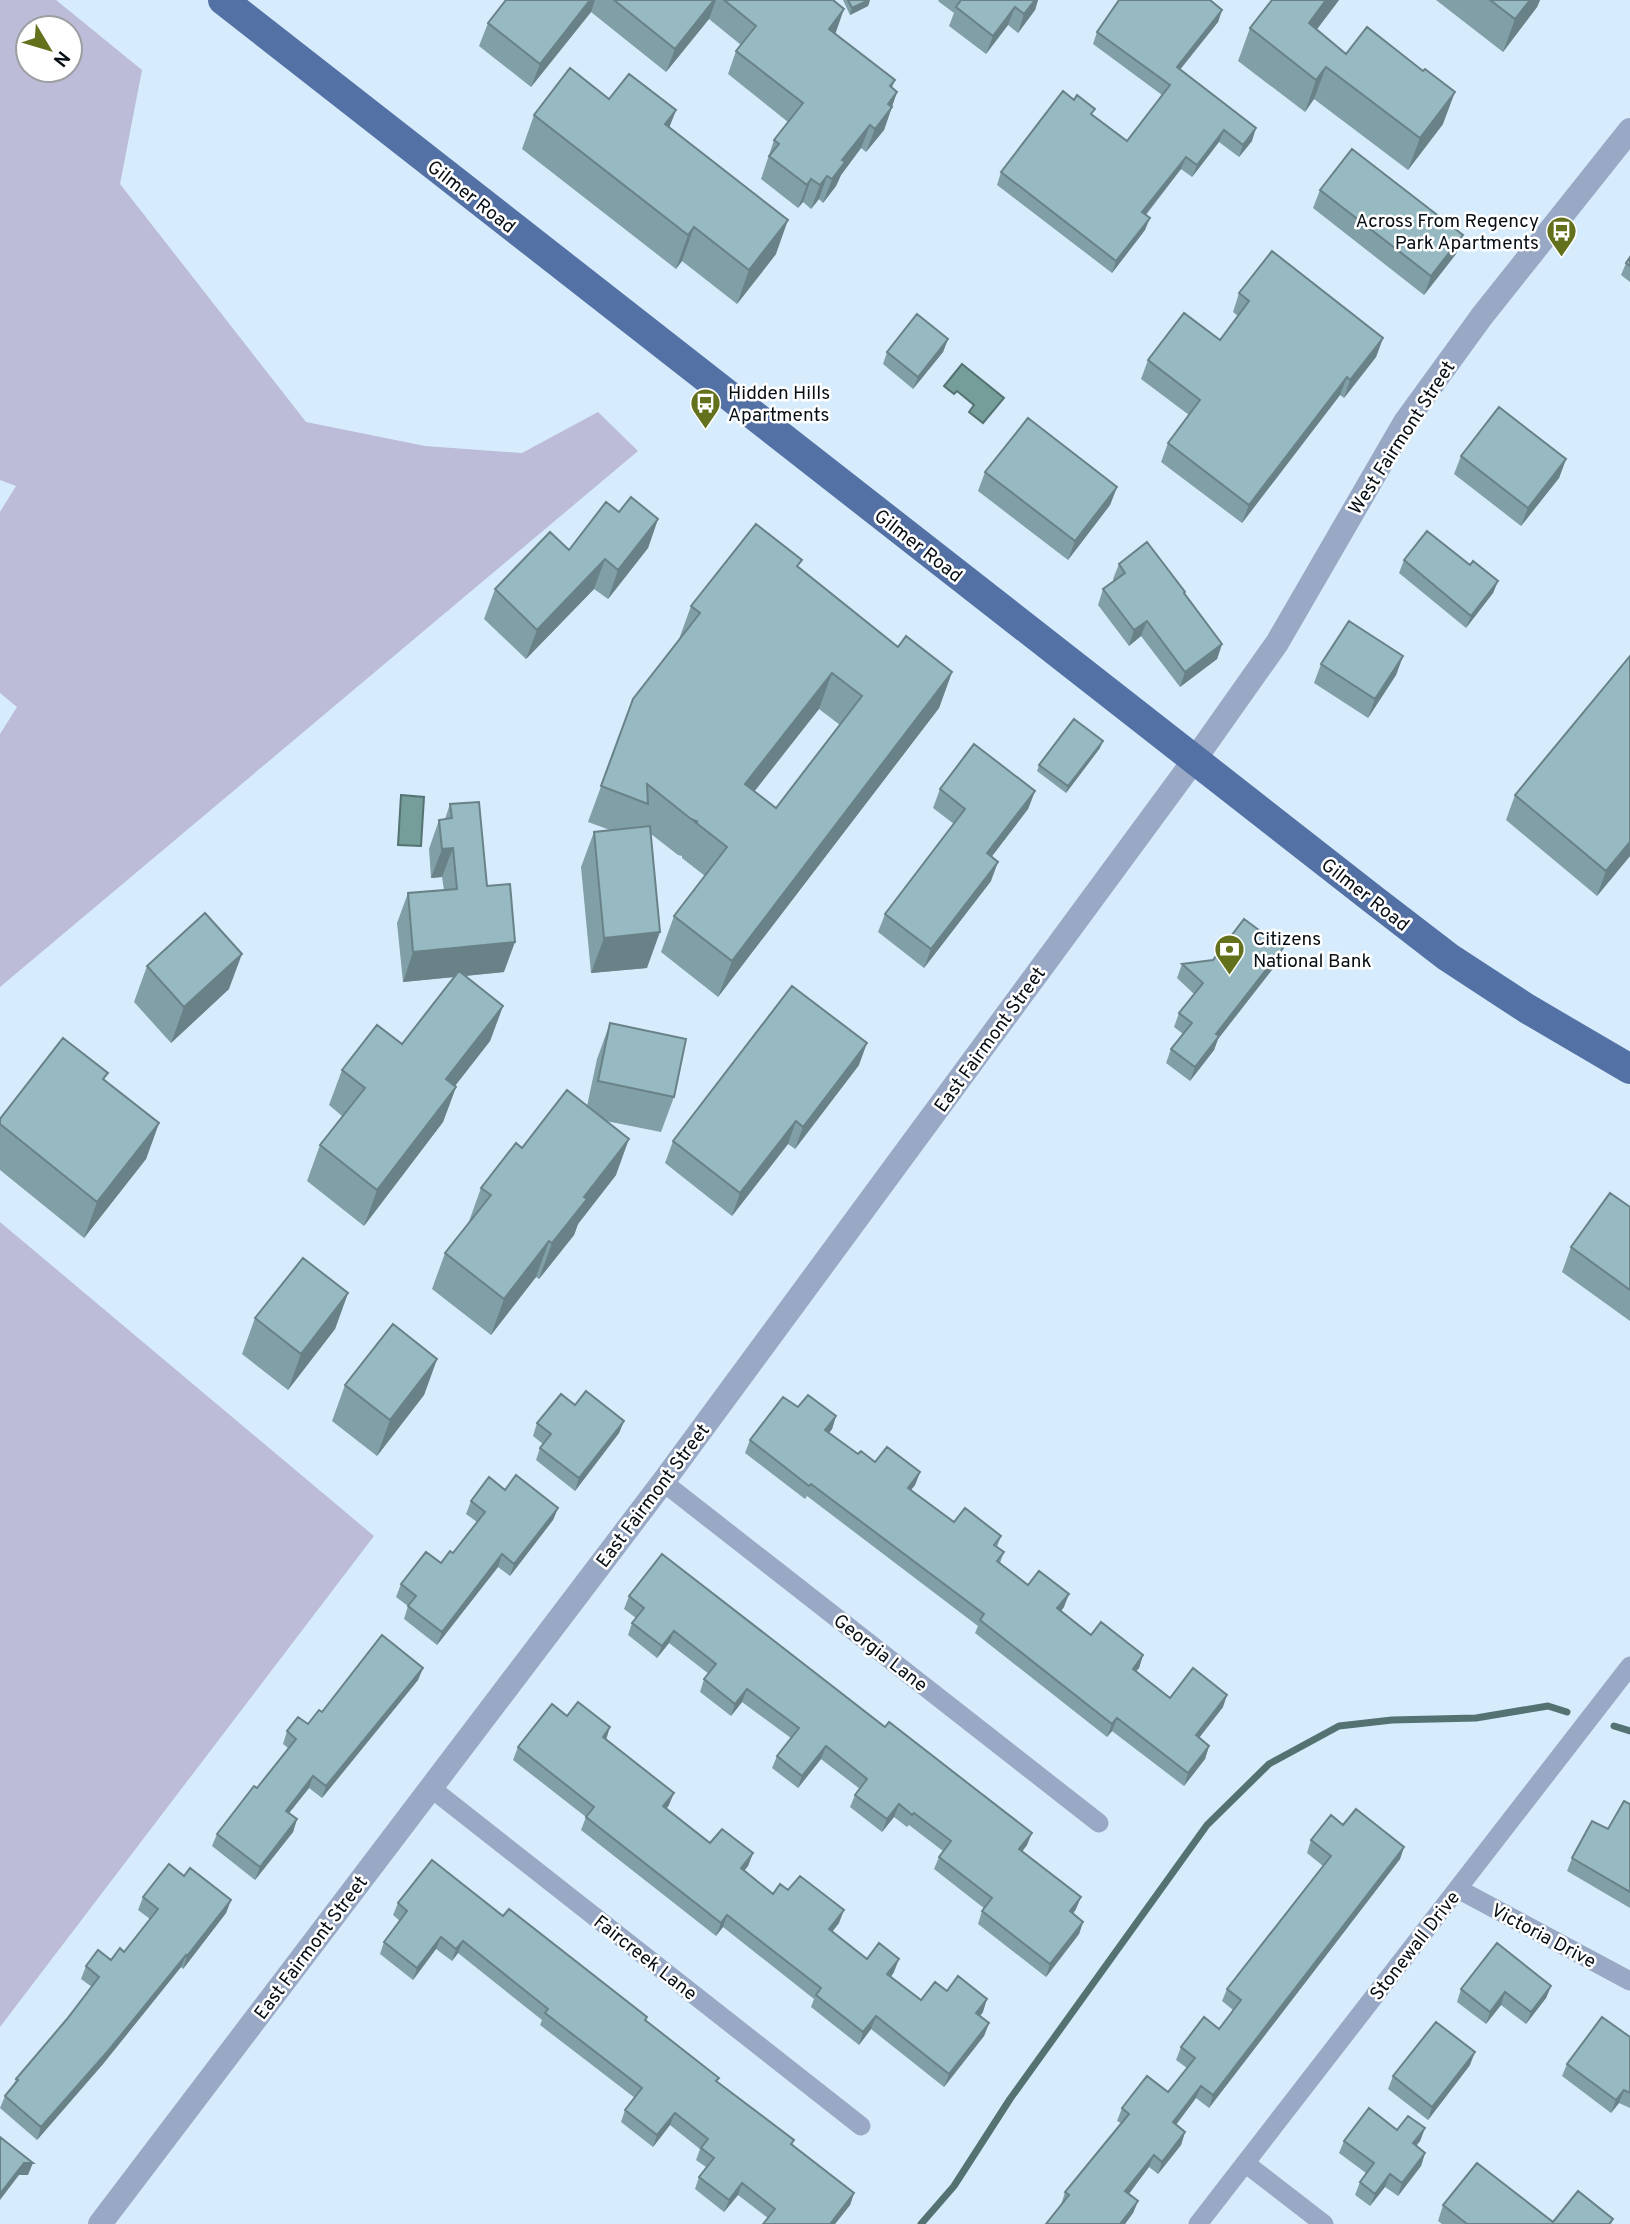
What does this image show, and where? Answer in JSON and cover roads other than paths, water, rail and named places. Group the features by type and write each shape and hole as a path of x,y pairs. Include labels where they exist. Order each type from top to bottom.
{"main road":[{"name":"Gilmer Road","path":"223,0 1448,957 1526,1008 1630,1069"}],"street":[{"name":"West Fairmont Street","path":"1195,760 1298,609 1405,422 1482,316 1630,130"},
{"name":"East Fairmont Street","path":"100,2224 663,1482 1195,760"},
{"name":"Georgia Lane","path":"663,1482 1099,1823"},
{"name":"Stonewall Drive","path":"1198,2224 1630,1666"},
{"name":"Faircreek Lane","path":"431,1788 861,2126"},
{"name":"Victoria Drive","path":"1458,1889 1630,1982"},
{"path":"1245,2163 1324,2224"}],"waterway":[{"path":"921,2224 954,2186 1010,2099 1207,1825 1269,1764 1339,1726 1392,1720 1476,1718 1548,1706 1567,1712"},
{"path":"1614,1726 1630,1731"}],"place":[{"name":"Across From Regency Park Apartments","path":"1562,258"},
{"name":"Hidden Hills Apartments","path":"705,430"},
{"name":"Citizens National Bank","path":"1230,976"}]}
